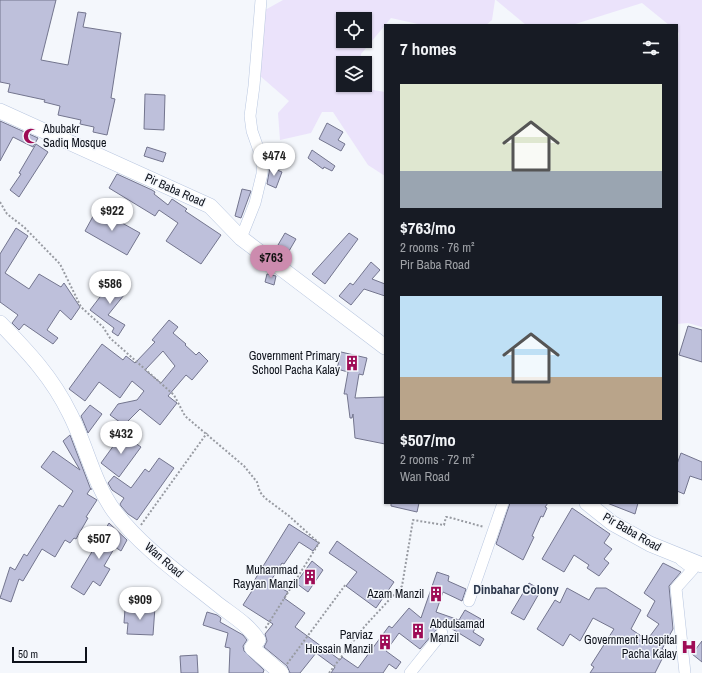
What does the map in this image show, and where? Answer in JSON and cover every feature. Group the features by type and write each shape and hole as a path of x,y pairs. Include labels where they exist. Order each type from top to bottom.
{"main road":[{"name":"Pir Baba Road","path":"0,111 210,206 241,238 384,346"},
{"name":"Wan Road","path":"0,323 36,360 51,382 70,414 102,491 114,510 135,535 168,565 247,627 258,640"},
{"name":"Pir Baba Road","path":"588,504 612,523 650,544 702,565"},
{"path":"258,640 252,648 281,673"}],"street":[{"path":"241,238 255,203 262,174 262,162 252,131 250,116 261,0"},
{"path":"469,601 503,504"},
{"path":"673,554 693,569 676,588 685,673"},
{"path":"410,673 442,633"}],"path":[{"path":"0,202 6,214 24,227 60,264 81,307 103,327 110,338 174,395 185,416 244,466 257,482 260,492 265,498 289,516 319,543 258,640"},
{"path":"135,535 206,433"},
{"path":"329,673 365,626 402,586 413,520 444,525 446,517 448,517 494,530"},
{"path":"281,673 346,584"}],"shaded area":[{"path":"283,0 495,0 492,20 487,24 418,24 391,18 386,24 384,24 384,26 372,41 372,12 336,12 336,48 366,48 361,56 336,56 336,92 372,92 372,90 384,92 384,175 368,165 333,112 322,112 311,133 280,140 278,113 289,101 259,75 265,10"},
{"path":"496,0 702,0 702,327 688,323 678,324 678,24 668,24 642,3 575,24 525,24"}],"building":[{"path":"0,0 56,0 41,60 68,65 78,12 86,13 83,27 121,33 111,98 115,99 107,135 93,132 94,127 80,124 81,120 58,115 60,106 44,102 45,100 8,92 10,84 0,82"},
{"path":"145,94 165,95 164,130 144,129"},
{"path":"0,121 38,138 33,147 13,137 0,161"},
{"path":"327,123 343,132 338,140 345,144 341,151 319,139"},
{"path":"36,144 48,152 19,197 10,190 21,174 19,173"},
{"path":"147,147 166,153 163,162 144,156"},
{"path":"312,150 335,166 332,171 324,167 323,169 308,158"},
{"path":"270,167 282,172 276,188 267,184"},
{"path":"117,174 152,190 155,192 154,194 168,205 172,199 187,209 185,211 221,235 201,264 166,241 178,223 159,210 155,216 109,188"},
{"path":"242,189 251,191 241,218 235,216"},
{"path":"97,209 140,233 127,255 85,231"},
{"path":"16,228 28,236 5,273 29,289 39,274 61,287 64,283 80,307 71,320 60,310 47,330 58,338 53,344 24,324 19,330 12,323 18,315 0,302 0,254"},
{"path":"285,233 296,239 289,251 278,245"},
{"path":"349,233 358,239 325,284 312,274"},
{"path":"371,262 380,270 372,279 384,284 384,296 364,289 351,305 339,296 350,283 353,285"},
{"path":"267,274 276,276 274,285 265,282"},
{"path":"113,280 128,290 108,315 125,325 118,336 112,332 114,328 90,310"},
{"path":"169,320 178,327 173,333 196,355 199,352 208,361 192,380 186,375 168,396 177,403 160,425 140,409 124,425 110,415 118,404 137,400 144,391 132,381 120,398 99,382 85,401 69,389 102,344 123,360 126,356 135,363 155,342 152,340","holes":["163,351 175,366 161,383 145,370"]},
{"path":"688,326 702,330 702,362 679,355"},
{"path":"341,352 367,358 363,375 359,374 355,398 384,397 384,444 355,438 353,414 352,418 350,418 347,394 344,394 348,372 337,369"},
{"path":"90,405 102,414 88,433 81,416"},
{"path":"122,434 141,447 119,477 101,463"},
{"path":"70,435 91,489 87,494 97,500 86,517 88,518 76,539 74,538 70,543 65,540 55,557 42,549 23,581 19,579 11,602 0,598 10,567 15,570 24,554 27,556 59,505 63,507 73,491 41,467 53,451 80,470 63,441"},
{"path":"681,453 702,462 702,480 690,476 684,494 678,491 678,461"},
{"path":"159,458 174,468 137,520 128,514 121,506 120,504 124,498 112,490 108,483 114,476 131,488 145,469 149,472"},
{"path":"391,504 419,504 417,512 391,506"},
{"path":"510,504 547,504 545,507 547,508 543,517 541,516 532,536 534,537 523,560 496,544"},
{"path":"610,504 638,504 635,514"},
{"path":"572,508 610,534 604,543 612,549 604,559 609,563 599,576 587,568 589,565 574,555 564,572 542,559"},
{"path":"109,523 127,540 121,551 115,547 104,566 110,569 100,586 93,581 84,595 71,587"},
{"path":"289,524 319,543 313,551 299,542 284,564 282,563 270,582 288,592 284,598 305,613 295,627 340,660 342,657 358,668 389,626 392,628 409,608 421,618 437,572 449,576 448,581 466,589 462,601 443,592 436,612 459,620 465,610 481,619 473,632 484,639 480,646 444,624 437,629 420,649 399,633 386,651 401,662 396,669 389,664 383,673 331,673 335,667 316,653 300,673 290,673 287,666 264,647 267,641 265,634 273,624 243,605 257,583 254,581"},
{"path":"337,541 394,582 376,608 346,586 357,572 329,553"},
{"name":"Muhammad Rayyan Manzil","path":"312,561 323,570 308,592 296,583"},
{"path":"663,563 681,572 669,586 673,629 662,649 666,651 655,673 590,673 594,667 591,665 614,629 593,618 580,641 570,634 563,646 537,629 555,600 560,603 567,588 589,600 596,588 606,588 641,610 631,629 647,640 659,624 647,616 655,601 644,593"},
{"path":"529,583 541,590 524,620 511,613"},
{"path":"143,606 155,607 153,635 127,634 128,623 124,623 125,609 142,610"},
{"path":"207,612 217,615 221,618 220,622 243,635 247,640 243,646 244,651 264,670 263,673 229,673 230,648 225,647 228,633 203,625"},
{"path":"702,641 702,662 692,654"},
{"path":"197,655 198,673 181,673 180,656"}],"place":[{"name":"Abubakr Sadiq Mosque","path":"31,136"},
{"name":"Government Primary School Pacha Kalay","path":"352,363"},
{"name":"Muhammad Rayyan Manzil","path":"310,577"},
{"name":"Azam Manzil","path":"436,594"},
{"name":"Abdulsamad Manzil","path":"418,631"},
{"name":"Parviaz Hussain Manzil","path":"385,642"},
{"name":"Government Hospital Pacha Kalay","path":"689,647"}],"district":[{"name":"Dinbahar Colony","path":"516,589"}]}
